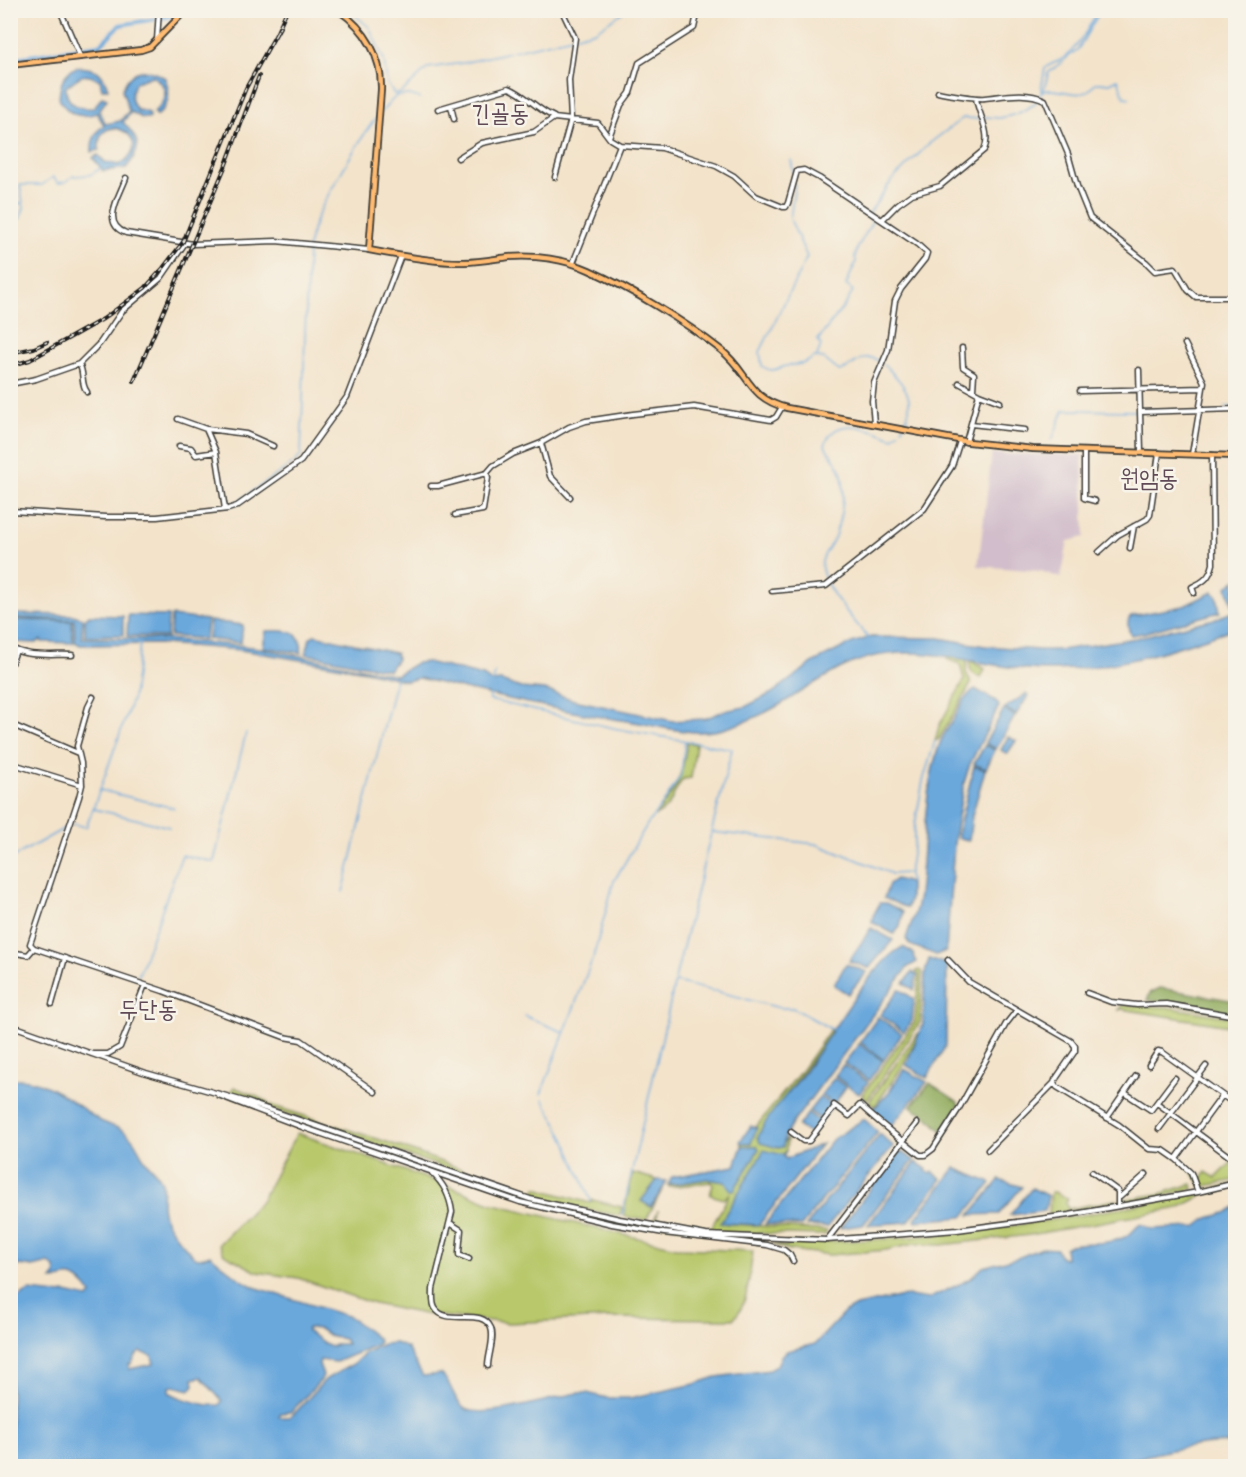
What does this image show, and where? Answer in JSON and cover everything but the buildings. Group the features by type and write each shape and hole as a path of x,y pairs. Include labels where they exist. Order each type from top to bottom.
{"main road":[{"path":"10,65 141,50 157,41 186,10"},
{"path":"338,10 370,43 377,56 380,69 380,101 369,250 462,262 523,256 573,263 634,293 696,332 729,357 752,389 763,398 782,407 963,441 1033,449 1236,456"}],"street":[{"path":"60,10 80,56"},
{"path":"157,41 159,10"},
{"path":"555,177 571,119 570,80 575,38 564,15 564,10"},
{"path":"609,137 621,105 630,93 639,63 694,28 698,10"},
{"path":"438,109 509,88 536,108 555,118 598,123 609,137 620,145 662,148 716,165 734,176 756,196 783,207 786,207 788,203 797,171 804,170 917,244 927,253 895,301 888,350 874,383 872,400 874,423"},
{"path":"938,92 976,98 1029,95 1046,99 1090,218 1155,271 1174,268 1188,290 1196,297 1233,297 1236,287"},
{"path":"882,220 912,194 932,190 951,178 984,150 987,144 984,122 976,98"},
{"path":"451,106 454,119"},
{"path":"458,158 464,152 482,143 534,132 555,118"},
{"path":"573,263 620,145"},
{"path":"126,178 112,214 115,226 119,230 186,243 276,241 369,250"},
{"path":"10,384 36,379 79,364 100,342 122,311 161,278 186,243"},
{"path":"12,511 105,517 157,517 237,506 301,460 347,397 401,255"},
{"path":"1185,345 1204,382 1192,454"},
{"path":"962,348 963,367 974,374 973,390"},
{"path":"79,364 87,392"},
{"path":"1138,370 1141,452"},
{"path":"959,383 1000,402"},
{"path":"1080,391 1203,388"},
{"path":"772,591 826,586 924,509 952,466 971,424 979,394"},
{"path":"431,486 487,473 493,466 513,454 586,421 694,407 771,420 776,417 782,407"},
{"path":"1140,412 1236,409"},
{"path":"178,418 206,429 246,434 273,446"},
{"path":"971,424 1025,430"},
{"path":"206,429 216,452 225,509"},
{"path":"541,443 550,476 570,497"},
{"path":"179,446 191,448 196,455 216,452"},
{"path":"1084,450 1084,498 1095,501"},
{"path":"1099,552 1118,536 1147,519 1151,512 1159,453"},
{"path":"1194,593 1192,587 1206,580 1213,564 1212,455"},
{"path":"455,515 483,510 487,473"},
{"path":"1130,548 1134,526"},
{"path":"10,647 16,651 72,655"},
{"path":"10,666 16,651"},
{"path":"93,697 84,717 77,746 81,763 82,785 79,797 30,944 34,948 145,985 284,1038 301,1040 375,1092"},
{"path":"10,724 79,754"},
{"path":"10,763 82,785"},
{"path":"10,952 28,955 34,948"},
{"path":"52,1004 65,958"},
{"path":"948,960 969,982 1071,1041 1075,1046 1075,1051 1054,1083 988,1150"},
{"path":"91,1054 108,1054 120,1047 145,985"},
{"path":"1087,993 1111,1002 1137,1005 1166,1004 1236,1016"},
{"path":"791,1132 803,1141 809,1141 834,1106 849,1116 860,1105 887,1131 920,1155 925,1155 933,1149 958,1110 1006,1024 1017,1010"},
{"path":"10,1025 163,1079 244,1101 530,1199 558,1207 706,1235 827,1240 957,1230 1050,1218 1198,1192 1236,1183"},
{"path":"1149,1065 1158,1051 1162,1052 1236,1105"},
{"path":"1159,1129 1206,1066"},
{"path":"1107,1118 1136,1077"},
{"path":"1125,1092 1152,1109 1175,1078"},
{"path":"1054,1083 1064,1093 1107,1118 1149,1149 1163,1150 1176,1159 1191,1173 1198,1192"},
{"path":"214,1093 242,1106 497,1195 564,1213 664,1233 767,1245 784,1250 793,1261"},
{"path":"1176,1159 1222,1096"},
{"path":"1157,1103 1234,1160 1236,1157"},
{"path":"827,1240 917,1123"},
{"path":"426,1170 444,1186 452,1212 433,1289 433,1302 435,1308 443,1314 481,1319 487,1323 491,1328 492,1338 488,1366"},
{"path":"1092,1172 1115,1187 1118,1191 1118,1206"},
{"path":"1119,1198 1146,1174"},
{"path":"450,1224 461,1230 459,1255 469,1259"}],"shaded area":[{"path":"992,454 1082,455 1085,537 1068,541 1061,578 1041,571 978,566"}],"green space":[{"path":"948,656 967,659 966,672 971,684 939,739 935,741 939,726 964,680 960,664 947,659"},
{"path":"970,660 985,669 981,678 971,672"},
{"path":"687,742 696,744 691,778 683,779 666,808 655,816 677,782"},
{"path":"916,971 922,972 920,1022 866,1100 862,1095 915,1022 919,976"},
{"path":"1160,988 1235,1001 1235,1014 1147,1000 1150,993"},
{"path":"1123,1005 1166,1007 1235,1018 1235,1027 1121,1009 1118,1011"},
{"path":"830,1030 832,1032 760,1132 761,1143 779,1148 787,1139 786,1151 721,1223 827,1231 825,1235 710,1232 655,1223 658,1210 657,1219 711,1228 730,1193 724,1199 710,1195 712,1182 669,1187 668,1185 707,1179 728,1184 757,1146 742,1146 741,1143 751,1143 755,1128 801,1071"},
{"path":"919,1034 900,1070 875,1106 869,1102"},
{"path":"930,1083 957,1101 959,1105 942,1131 921,1111 918,1112 911,1106"},
{"path":"234,1087 267,1101 267,1104 390,1143 488,1179 490,1177 517,1185 517,1188 534,1193 536,1188 590,1203 593,1200 622,1207 620,1216 557,1204 489,1183 230,1095"},
{"path":"297,1133 452,1187 490,1203 680,1248 753,1251 743,1305 733,1319 609,1318 509,1323 424,1314 374,1304 298,1278 257,1272 224,1254 219,1244 261,1201"},
{"path":"1233,1161 1235,1162 1235,1180 1201,1187 1192,1171 1202,1178 1206,1172 1216,1178"},
{"path":"633,1173 657,1180 641,1201 651,1207 665,1185 646,1220 625,1217 624,1212"},
{"path":"1192,1184 1193,1189 1159,1197 1121,1203 1120,1200 1159,1194"},
{"path":"1235,1184 1235,1187 1203,1195 1179,1208 1030,1235 941,1245 914,1244 886,1250 830,1255 790,1250 769,1244 787,1246 787,1242 899,1238 1012,1226 1125,1207"},
{"path":"1051,1192 1068,1199 1066,1203 1068,1209 1116,1200 1116,1203 1049,1214"}],"water":[{"path":"77,67 97,71 101,74 108,89 102,89 100,80 85,75 66,87 70,101 83,108 94,108 102,97 107,99 99,111 106,124 120,121 129,111 122,90 134,73 145,71 165,78 168,89 167,103 157,116 154,112 162,102 165,93 162,84 152,76 136,82 134,86 131,97 133,104 138,111 149,113 150,118 142,118 131,112 123,122 133,134 137,144 135,155 126,168 103,171 93,158 98,155 105,162 119,165 130,155 134,146 131,137 115,128 107,130 101,137 99,150 92,152 94,137 104,125 97,113 85,116 75,114 67,109 59,99 63,80 68,72"},
{"path":"1235,580 1235,605 1233,606 1227,587"},
{"path":"1213,592 1217,596 1220,612 1131,635 1128,622 1131,616 1184,606"},
{"path":"1235,611 1235,628 1159,653 1107,665 1054,670 1028,669 924,654 875,656 838,670 754,718 730,727 704,732 678,730 575,712 419,678 407,681 366,671 241,650 164,644 80,645 75,642 74,620 10,618 11,614 73,615 83,618 82,638 167,639 260,648 396,675 416,663 427,662 483,676 492,682 501,681 521,688 545,690 574,700 673,721 704,719 724,711 745,707 772,693 814,662 852,643 871,637 939,638 985,646 1061,650 1136,638 1214,619"},
{"path":"89,615 123,616 123,635 85,636 85,619"},
{"path":"128,615 168,616 167,637 127,636"},
{"path":"171,616 207,620 205,639 170,636"},
{"path":"11,620 72,621 73,643 42,642 41,640 36,643 12,642"},
{"path":"210,621 243,625 241,643 208,639"},
{"path":"266,631 286,631 296,635 300,639 301,653 263,647"},
{"path":"314,635 396,653 397,659 389,670 306,654 310,638"},
{"path":"975,689 996,701 999,706 970,764 964,783 955,833 946,951 936,955 910,945 906,939 918,900 927,799 934,761 943,736 964,701"},
{"path":"1026,694 1028,696 1016,715 1005,708"},
{"path":"1004,709 1015,716 996,749 985,743"},
{"path":"1008,737 1016,741 1007,754 1001,750"},
{"path":"985,745 995,750 986,769 974,764"},
{"path":"974,766 985,770 972,816 969,840 958,838 958,831"},
{"path":"896,879 910,883 910,899 907,908 884,898 889,884"},
{"path":"880,903 886,903 903,912 900,927 894,934 872,922"},
{"path":"871,928 893,940 869,968 849,961"},
{"path":"903,947 912,952 917,962 908,967 792,1124 785,1136 783,1147 778,1148 760,1143 758,1137 767,1120 804,1073 850,1004 878,968"},
{"path":"929,959 947,964 946,1045 927,1078 906,1065 923,1024 925,973"},
{"path":"846,964 867,972 848,994 834,985"},
{"path":"912,972 917,975 914,990 904,983"},
{"path":"899,989 914,999 912,1021 904,1032 880,1015"},
{"path":"878,1017 902,1034 884,1060 860,1042"},
{"path":"859,1044 883,1061 869,1080 844,1063"},
{"path":"843,1065 868,1082 859,1094 835,1076"},
{"path":"904,1069 927,1082 889,1129 871,1112 889,1092"},
{"path":"834,1078 846,1087 834,1104 821,1095"},
{"path":"10,1080 28,1080 50,1088 99,1120 128,1134 161,1179 163,1212 178,1238 195,1257 210,1255 254,1287 350,1317 378,1339 379,1342 376,1345 336,1362 320,1360 323,1375 321,1380 291,1412 281,1413 280,1417 289,1417 294,1414 326,1379 383,1344 396,1343 407,1348 423,1376 441,1374 445,1377 460,1405 473,1411 486,1412 579,1393 607,1398 630,1398 695,1384 716,1377 770,1370 777,1366 781,1356 787,1351 815,1344 845,1312 856,1306 909,1296 928,1299 970,1279 983,1267 1020,1257 1041,1248 1057,1249 1061,1257 1066,1258 1065,1248 1070,1245 1120,1239 1129,1235 1141,1224 1152,1229 1195,1227 1208,1218 1226,1213 1235,1207 1235,1443 1172,1450 1109,1466 11,1466 11,1286 16,1289 16,1299 29,1291 66,1293 88,1298 91,1294 74,1278 52,1280 56,1275 55,1268 49,1263 33,1267 20,1265 11,1269","holes":["308,1328 319,1329 332,1337 344,1339 347,1344 330,1347 307,1331","141,1352 152,1356 154,1364 129,1369 129,1365","201,1377 222,1401 219,1405 194,1402 169,1392 170,1387 173,1386 190,1390 194,1385 193,1379"]},
{"path":"820,1097 832,1106 822,1120 809,1111"},
{"path":"808,1113 820,1122 811,1135 798,1126"},
{"path":"864,1119 878,1132 801,1226 765,1224 833,1139"},
{"path":"751,1126 757,1128 751,1143 741,1143 740,1141"},
{"path":"880,1134 893,1146 827,1227 806,1226"},
{"path":"822,1144 759,1225 720,1223 764,1150 783,1155 786,1151 784,1156 786,1159"},
{"path":"742,1146 757,1146 759,1149 734,1190 731,1190 725,1182 707,1179 668,1185 672,1177 735,1166"},
{"path":"900,1151 914,1160 863,1225 840,1228"},
{"path":"916,1162 927,1169 926,1171 931,1174 933,1172 942,1179 908,1222 868,1225"},
{"path":"955,1168 991,1183 963,1217 916,1221 915,1219"},
{"path":"657,1180 666,1181 651,1207 641,1201"},
{"path":"999,1180 1022,1187 999,1214 970,1215"},
{"path":"1032,1188 1048,1196 1045,1211 1010,1215"}],"waterway":[{"path":"162,18 172,16 178,10"},
{"path":"349,10 369,27 384,60 387,83 394,94 401,93 428,68 463,63 572,37"},
{"path":"576,36 595,31 626,10"},
{"path":"1098,10 1075,47 1063,59 1045,68 1041,90 1042,92 1053,90 1079,94 1085,93 1095,83 1110,83 1118,79 1124,97 1130,98"},
{"path":"817,356 821,345 818,340 853,291 846,285 856,262 858,247 872,222 868,215 892,180 930,143 963,118 1000,118 1017,114 1035,104 1045,86 1048,73 1078,49 1101,10"},
{"path":"10,59 100,45 120,25 155,19"},
{"path":"10,21 14,38 10,47"},
{"path":"382,111 396,96 410,95 419,98"},
{"path":"227,506 236,503 295,462 301,455 310,237 331,190 358,143 377,117"},
{"path":"791,160 794,176"},
{"path":"10,220 20,219 24,208 20,185 42,185 53,177 58,183 66,182 73,176 90,175 101,168"},
{"path":"795,184 790,219 807,257 760,352 762,366 773,370 803,363 814,357 824,359 839,371 863,359 868,358 881,362"},
{"path":"10,204 22,203"},
{"path":"884,365 904,386 907,394 909,409 902,428"},
{"path":"1225,407 1236,407"},
{"path":"1052,440 1064,410 1139,411"},
{"path":"868,638 835,596 822,569 824,556 837,529 843,496 840,468 825,445 830,435 837,429 845,427 865,428 893,438 899,432"},
{"path":"73,824 86,827 93,809 133,697 140,644"},
{"path":"493,683 495,673"},
{"path":"343,892 396,679"},
{"path":"491,693 489,700 618,729 732,749 675,979"},
{"path":"214,861 246,733"},
{"path":"593,958 614,881 648,823 681,775 685,741"},
{"path":"843,854 892,874 909,873 923,781 935,741"},
{"path":"100,790 174,808"},
{"path":"94,809 169,827"},
{"path":"10,859 65,828"},
{"path":"712,832 816,844 841,854"},
{"path":"138,976 182,855 214,862"},
{"path":"909,875 910,883"},
{"path":"541,1094 592,960"},
{"path":"622,1215 675,981"},
{"path":"676,982 713,991"},
{"path":"715,991 743,998"},
{"path":"745,999 780,1008 793,1008 833,1030"},
{"path":"525,1016 563,1032"},
{"path":"543,1099 564,1137 591,1201"}],"railway":[{"path":"276,34 287,10"},
{"path":"10,366 30,360 103,319 145,288 163,268 183,242 246,88 280,27"},
{"path":"134,381 225,167 259,76"},
{"path":"10,353 34,348 47,342"}],"district":[{"name":"긴골동","path":"500,113"},
{"name":"원암동","path":"1149,478"},
{"name":"두단동","path":"148,1009"}]}
